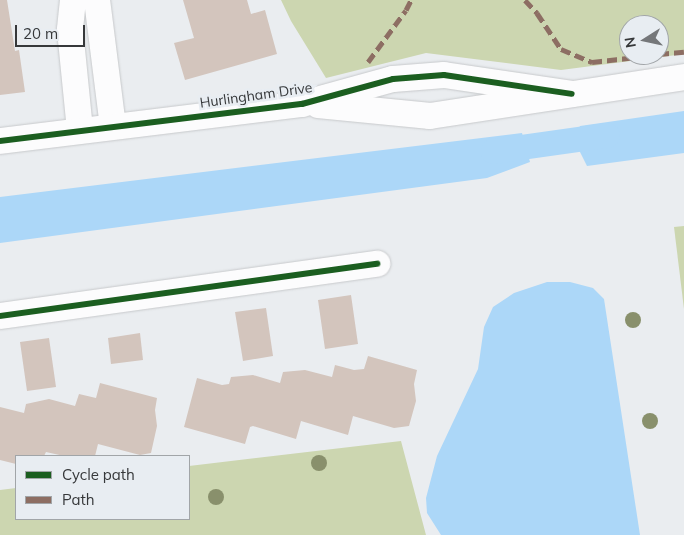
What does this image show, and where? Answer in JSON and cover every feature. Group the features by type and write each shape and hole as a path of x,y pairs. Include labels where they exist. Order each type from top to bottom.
{"street":[{"path":"73,0 70,30 80,130"},
{"path":"97,0 113,126"},
{"name":"Hurlingham Drive","path":"0,141 302,104 393,79 444,75 572,94"},
{"name":"Hurlingham Drive","path":"302,104 430,116 684,77"},
{"path":"0,316 377,264"}],"green space":[{"path":"281,0 684,0 684,54 669,56 669,15 619,15 619,62 561,70 426,53 326,78 291,21"},
{"path":"684,226 684,309 674,227"},
{"path":"401,441 426,535 0,535 0,490 15,488 15,520 190,520 190,466"}],"water":[{"path":"684,111 684,153 587,166 574,140 580,126"},
{"path":"522,133 530,162 487,178 0,243 0,197"},
{"path":"547,282 570,282 593,288 604,299 640,535 441,535 427,513 426,498 437,456 478,369 484,327 493,307 514,293"}],"building":[{"path":"0,0 7,0 15,51 19,50 25,92 0,95"},
{"path":"183,0 247,0 251,14 265,10 277,54 185,80 174,43 194,38"},
{"path":"351,295 358,344 325,349 318,300"},
{"path":"266,308 273,356 243,361 235,312"},
{"path":"140,333 143,360 111,364 108,338"},
{"path":"49,338 56,387 27,391 20,342"},
{"path":"368,356 417,370 414,384 416,401 409,426 394,428 353,416 348,435 301,421 296,439 253,426 250,427 245,444 184,427 197,378 222,385 229,384 231,377 253,375 280,383 283,372 305,370 332,377 335,365 354,370 364,369"},
{"path":"100,383 157,398 155,410 157,426 151,453 140,455 98,444 95,455 60,455 46,452 44,455 15,455 15,464 0,460 0,407 24,413 26,404 49,399 75,406 79,394 96,398"}],"waterway":[{"path":"493,151 607,135"}],"marked path":[{"path":"368,62 406,10 411,0"},
{"path":"525,0 537,13 561,49 592,62 619,59"},
{"path":"669,53 684,52"}],"cycle path":[{"path":"0,141 302,104 393,79 444,75 572,94"},
{"path":"0,316 377,264"}]}
